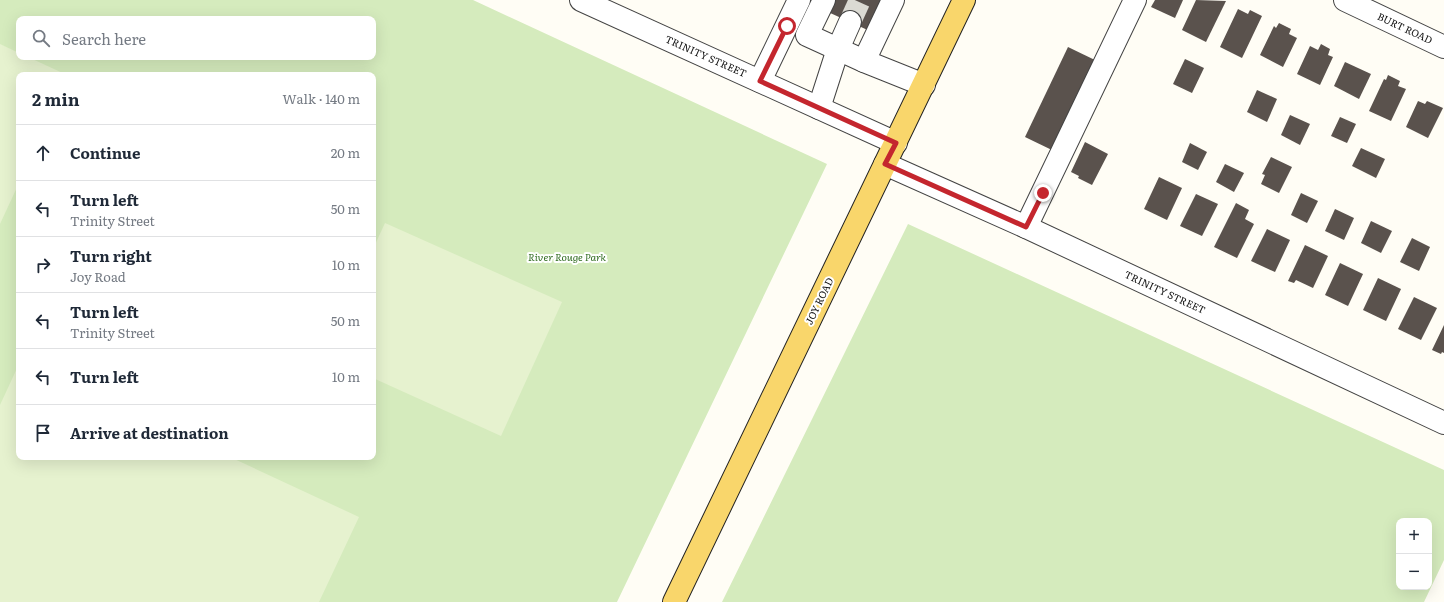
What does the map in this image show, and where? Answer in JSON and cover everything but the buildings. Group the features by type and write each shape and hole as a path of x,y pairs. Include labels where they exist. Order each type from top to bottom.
{"main road":[{"name":"JOY ROAD","path":"674,602 964,0"}],"street":[{"name":"TRINITY STREET","path":"581,0 896,143"},
{"path":"760,81 799,0"},
{"path":"824,0 807,35 864,61 924,85"},
{"path":"864,61 893,0"},
{"path":"1026,227 1134,0"},
{"name":"BURT ROAD","path":"1345,0 1444,46"},
{"path":"819,108 838,49 850,22"},
{"name":"TRINITY STREET","path":"885,164 1026,227 1444,423"}],"green space":[{"name":"River Rouge Park","path":"0,0 473,0 827,164 617,602 0,602"},
{"path":"0,44 16,52 16,60 34,60 60,72 16,72 16,189 0,224"},
{"path":"385,223 562,302 501,436 376,379 376,242"},
{"path":"908,224 1444,470 1444,560 1432,585 1432,518 1396,518 1396,590 1430,590 1424,602 722,602"},
{"path":"16,370 16,460 236,460 359,517 319,602 0,602 0,405"}],"tunnel":[{"path":"850,22 860,0"}],"route":[{"path":"787,26 760,81 896,143 885,164 1026,227 1043,193"}]}
